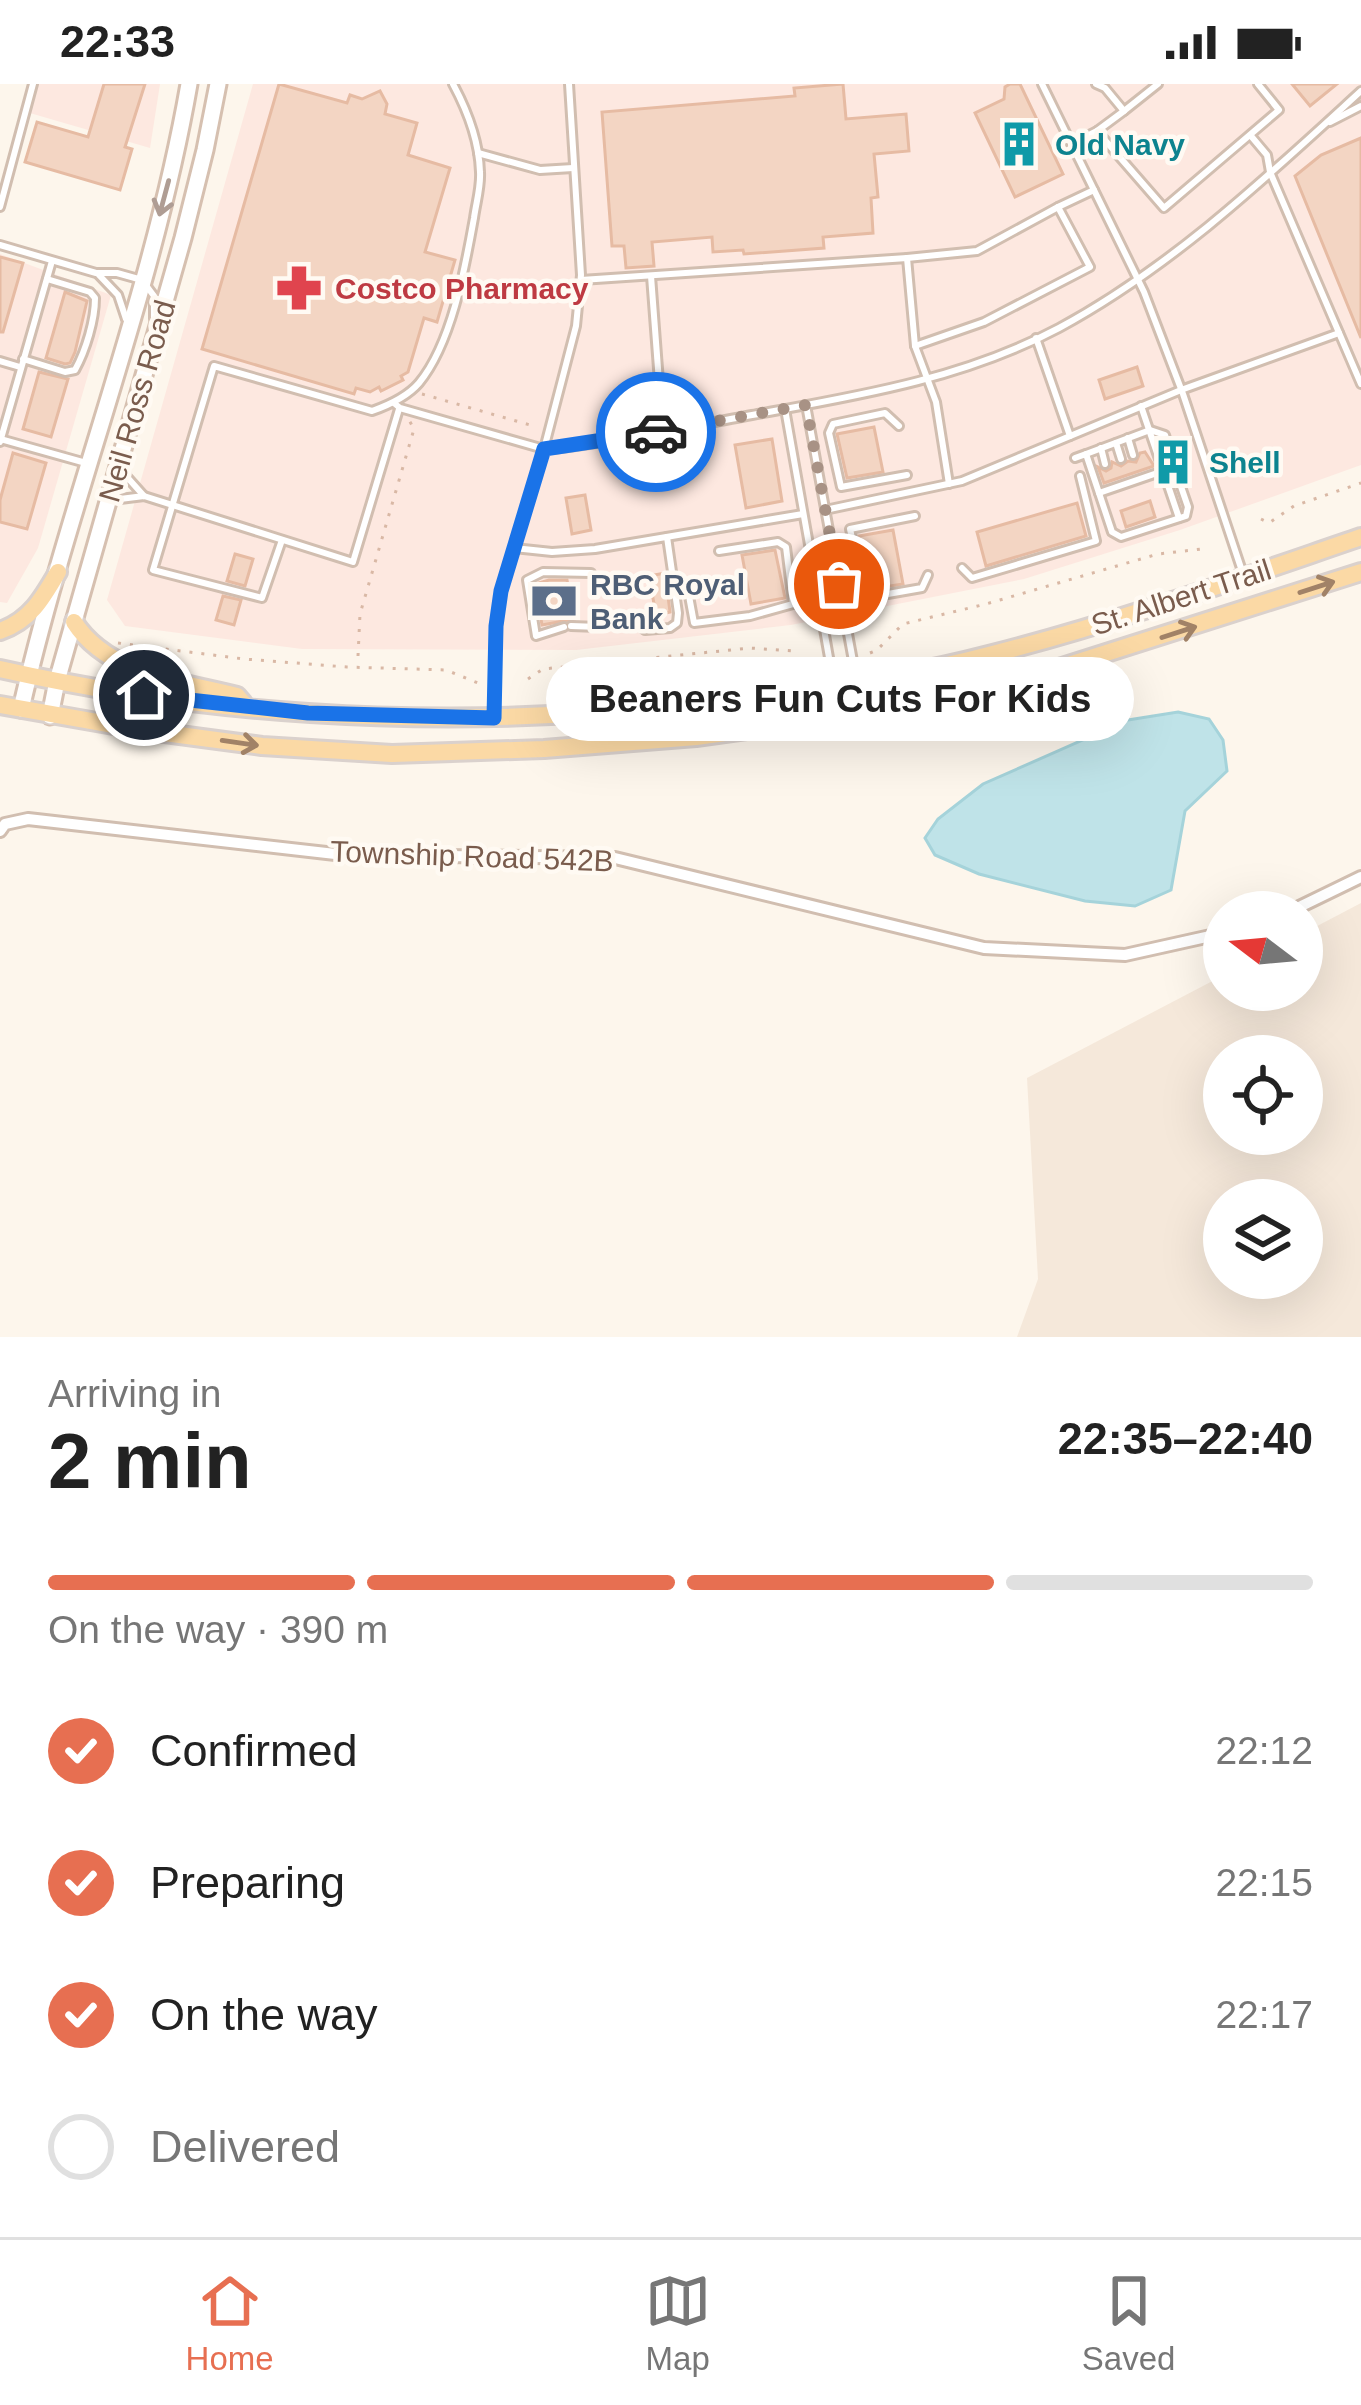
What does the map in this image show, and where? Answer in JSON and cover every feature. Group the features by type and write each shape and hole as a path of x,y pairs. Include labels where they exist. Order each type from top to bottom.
{"main road":[{"name":"Neil Ross Road","path":"21,709 171,173 189,84"},
{"name":"Neil Ross Road","path":"50,716 194,194 218,84"},
{"name":"St. Albert Trail","path":"0,669 248,708 390,717 494,718 650,710 835,687 987,656 1361,537"},
{"path":"0,631 30,614 58,572"},
{"name":"St. Albert Trail","path":"0,704 50,716 262,746 392,754 620,745 863,714 941,699 1037,675 1361,572"},
{"path":"74,622 92,645 132,667 237,696 248,708"}],"street":[{"name":"Township Road 542B","path":"0,831 5,824 28,819 344,854 615,857 984,948 1125,956 1203,939"},
{"path":"1323,895 1361,877"}],"lane":[{"path":"0,207 33,84"},
{"path":"108,500 144,496 353,562 399,407 421,380 443,338 466,267 480,179 478,153 453,84"},
{"path":"494,718 499,607 576,326 581,280 568,84"},
{"path":"1042,84 1138,280 1244,577"},
{"path":"1096,84 1124,111"},
{"path":"1071,144 1157,84"},
{"path":"1097,130 1164,208 1279,110 1258,84"},
{"path":"283,540 262,598 153,570 214,366 363,410 399,407 544,449 881,392 928,380 1036,338 1138,280 1228,209 1361,91"},
{"path":"1327,124 1361,106"},
{"path":"1250,135 1267,155 1270,172 1361,384"},
{"path":"478,153 540,170 574,168"},
{"path":"581,280 977,251 1094,190"},
{"path":"915,346 984,322 1090,267 1058,207"},
{"path":"0,245 96,273 142,280 151,288 154,302 145,370"},
{"path":"907,258 915,346 936,402 949,484"},
{"path":"52,261 0,440 89,464"},
{"path":"96,273 122,304 124,343"},
{"path":"651,276 667,430"},
{"path":"0,361 75,370 95,298 90,292 46,279"},
{"path":"825,510 949,484 1181,390 1339,333"},
{"path":"1036,338 1070,436"},
{"path":"806,405 863,714"},
{"path":"1141,406 1179,518"},
{"path":"784,409 839,717"},
{"path":"898,426 885,413 833,424 830,434 841,487 907,475"},
{"path":"1075,458 1150,430 1165,435 1169,448"},
{"path":"1128,438 1133,455"},
{"path":"1116,443 1121,459"},
{"path":"1101,448 1106,464"},
{"path":"1086,454 1112,532 1120,536 1186,515 1178,475"},
{"path":"120,460 127,478 144,496"},
{"path":"1099,493 1139,475 1163,471"},
{"path":"962,568 973,578 1096,541 1080,476"},
{"path":"514,548 595,549 803,514"},
{"path":"915,516 850,529 865,598 922,588 928,575"},
{"path":"636,623 645,630 677,623 667,537"},
{"path":"689,596 694,623 750,616 793,604 786,547 778,542 719,551"},
{"path":"591,573 543,572 527,580 536,636 568,626 599,627"}],"path":[{"path":"410,391 537,427"},
{"path":"358,656 360,614 414,429 399,407"},
{"path":"1261,519 1269,523 1294,506 1361,483"},
{"path":"870,653 903,624 1139,559 1202,549"},
{"path":"106,648 120,642 244,659 446,670 478,682"},
{"path":"528,679 543,669 750,648 794,651"}],"shaded area":[{"path":"29,84 160,84 150,148 23,111"},
{"path":"253,84 1361,84 1361,465 1024,579 791,625 576,650 302,649 125,626 107,600"},
{"path":"0,254 111,295 38,548 7,603 0,602"},
{"path":"1361,903 1361,1337 1017,1337 1038,1279 1027,1078 1203,986 1203,1011 1323,1011 1323,923"}],"water":[{"path":"1178,712 1209,719 1223,740 1227,771 1185,811 1171,890 1135,906 1085,901 979,874 935,855 925,838 938,819 983,784 1128,720"}],"building":[{"path":"104,84 145,84 125,147 132,149 120,190 25,162 37,122 88,137"},
{"path":"279,84 347,103 350,95 362,99 380,91 387,104 385,114 417,123 408,155 450,168 425,252 455,260 437,322 424,318 408,372 401,376 403,380 381,391 379,387 370,392 356,388 354,394 202,349"},
{"path":"843,84 846,119 906,114 909,151 874,154 878,197 871,198 873,233 823,237 824,248 744,254 743,250 713,252 712,237 652,242 654,266 626,268 624,246 612,246 602,112 795,96 794,88"},
{"name":"Old Navy","path":"1010,84 1020,84 1063,174 1015,197 975,113 1004,99"},
{"path":"1292,84 1337,84 1310,106"},
{"path":"1361,138 1361,338 1295,176 1321,155"},
{"path":"0,257 23,263 3,332 0,332"},
{"path":"65,292 87,301 75,352 65,364 46,358"},
{"path":"1137,367 1143,386 1105,399 1099,380"},
{"path":"39,372 68,379 51,437 23,429"},
{"path":"874,427 883,472 847,478 837,434"},
{"path":"772,439 782,501 746,508 735,445"},
{"name":"Shell","path":"1145,452 1154,466 1104,483 1098,467 1106,471 1112,462 1121,466 1136,462"},
{"path":"13,453 46,463 27,529 0,522 0,500"},
{"path":"585,495 591,530 572,534 566,498"},
{"path":"1150,501 1155,517 1126,527 1121,511"},
{"path":"1077,503 1086,536 986,566 977,532"},
{"path":"893,530 903,584 871,589 859,536"},
{"path":"775,550 785,598 751,604 742,555"},
{"path":"235,554 253,559 245,586 227,581"},
{"path":"665,573 670,612 656,615 649,576"},
{"name":"RBC Royal Bank","path":"567,580 574,619 542,625 535,584"},
{"path":"223,596 241,600 234,625 216,620"}],"way so far":[{"path":"656,432 806,405 839,584"}],"place":[{"name":"Old Navy","path":"1019,144"},
{"name":"Costco Pharmacy","path":"299,288"},
{"name":"Shell","path":"1173,462"},
{"name":"Beaners Fun Cuts For Kids","path":"839,584"},
{"name":"RBC Royal Bank","path":"554,601"}],"route":[{"path":"144,695 308,713 494,718 501,591 544,449 656,432"}]}
